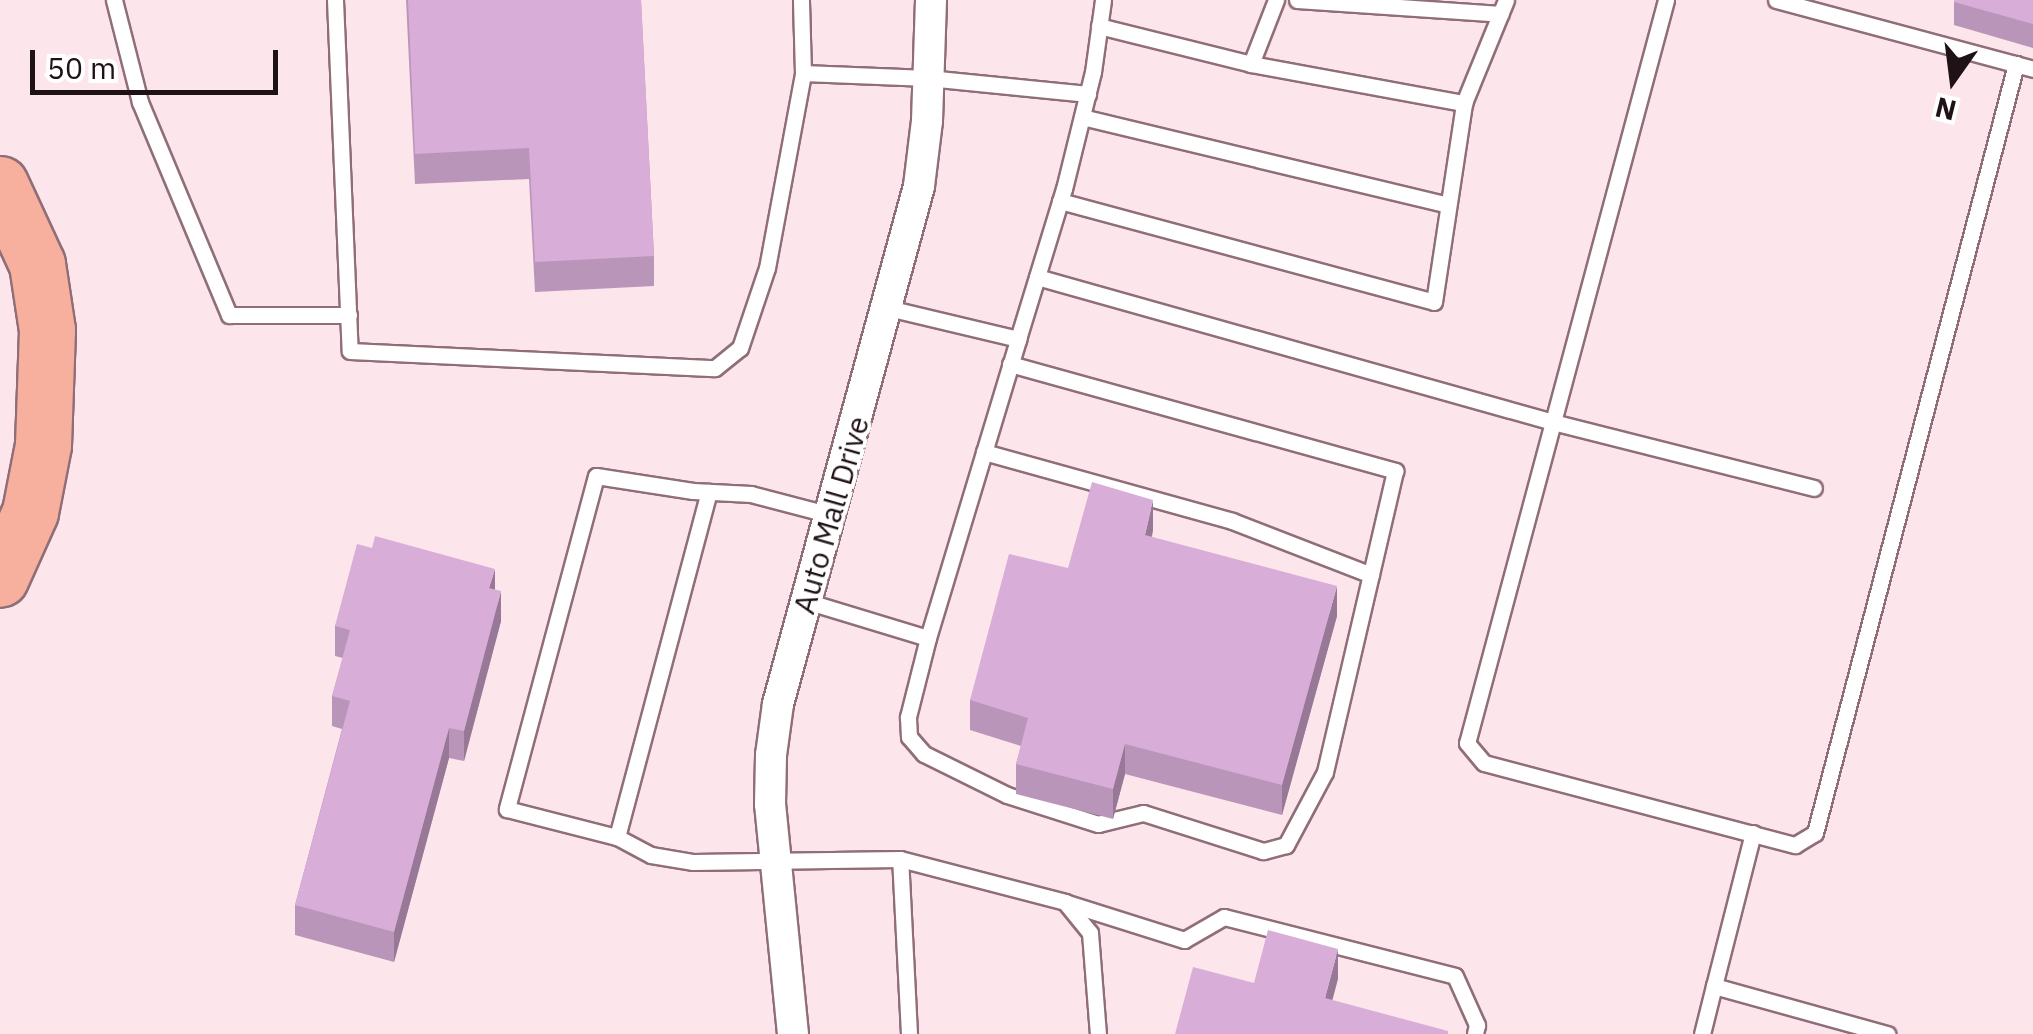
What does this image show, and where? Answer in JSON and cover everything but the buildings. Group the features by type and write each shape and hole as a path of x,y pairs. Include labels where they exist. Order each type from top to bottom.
{"highway":[{"path":"0,184 37,264 47,349 43,445 30,512 0,579"}],"street":[{"name":"Auto Mall Drive","path":"793,1034 776,862 772,754 778,704 919,186 931,0"}],"lane":[{"path":"114,0 140,102 229,315 349,315"},
{"path":"335,0 350,350 716,368 740,348 767,268 803,73 801,0"},
{"path":"1010,364 1396,471 1325,772 1286,846 1263,851 1143,813 1098,824 1007,795 924,754 909,737 908,717 928,638 1010,364 1060,202 1088,94 1102,0"},
{"path":"1251,64 1276,0"},
{"path":"1060,202 1434,302 1464,103 1504,7 1297,0"},
{"path":"1666,0 1467,744 1484,763 1795,844 1815,833 2016,64"},
{"path":"1776,0 2033,69"},
{"path":"1099,26 1251,64 1464,103"},
{"path":"803,73 928,78 1088,94"},
{"path":"1082,117 1448,205"},
{"path":"1037,278 1553,422 1814,488"},
{"path":"888,308 1018,339"},
{"path":"984,452 1232,521 1371,575"},
{"path":"831,515 751,494 596,476 507,809 617,837 651,855 693,862 900,860 1065,902 1184,940 1224,917 1455,976 1478,1025 1475,1034"},
{"path":"617,837 709,492"},
{"path":"806,601 928,638"},
{"path":"1702,1034 1752,833"},
{"path":"900,860 908,1034"},
{"path":"1065,902 1090,933 1098,1034"},
{"path":"1714,986 1886,1034"}]}
